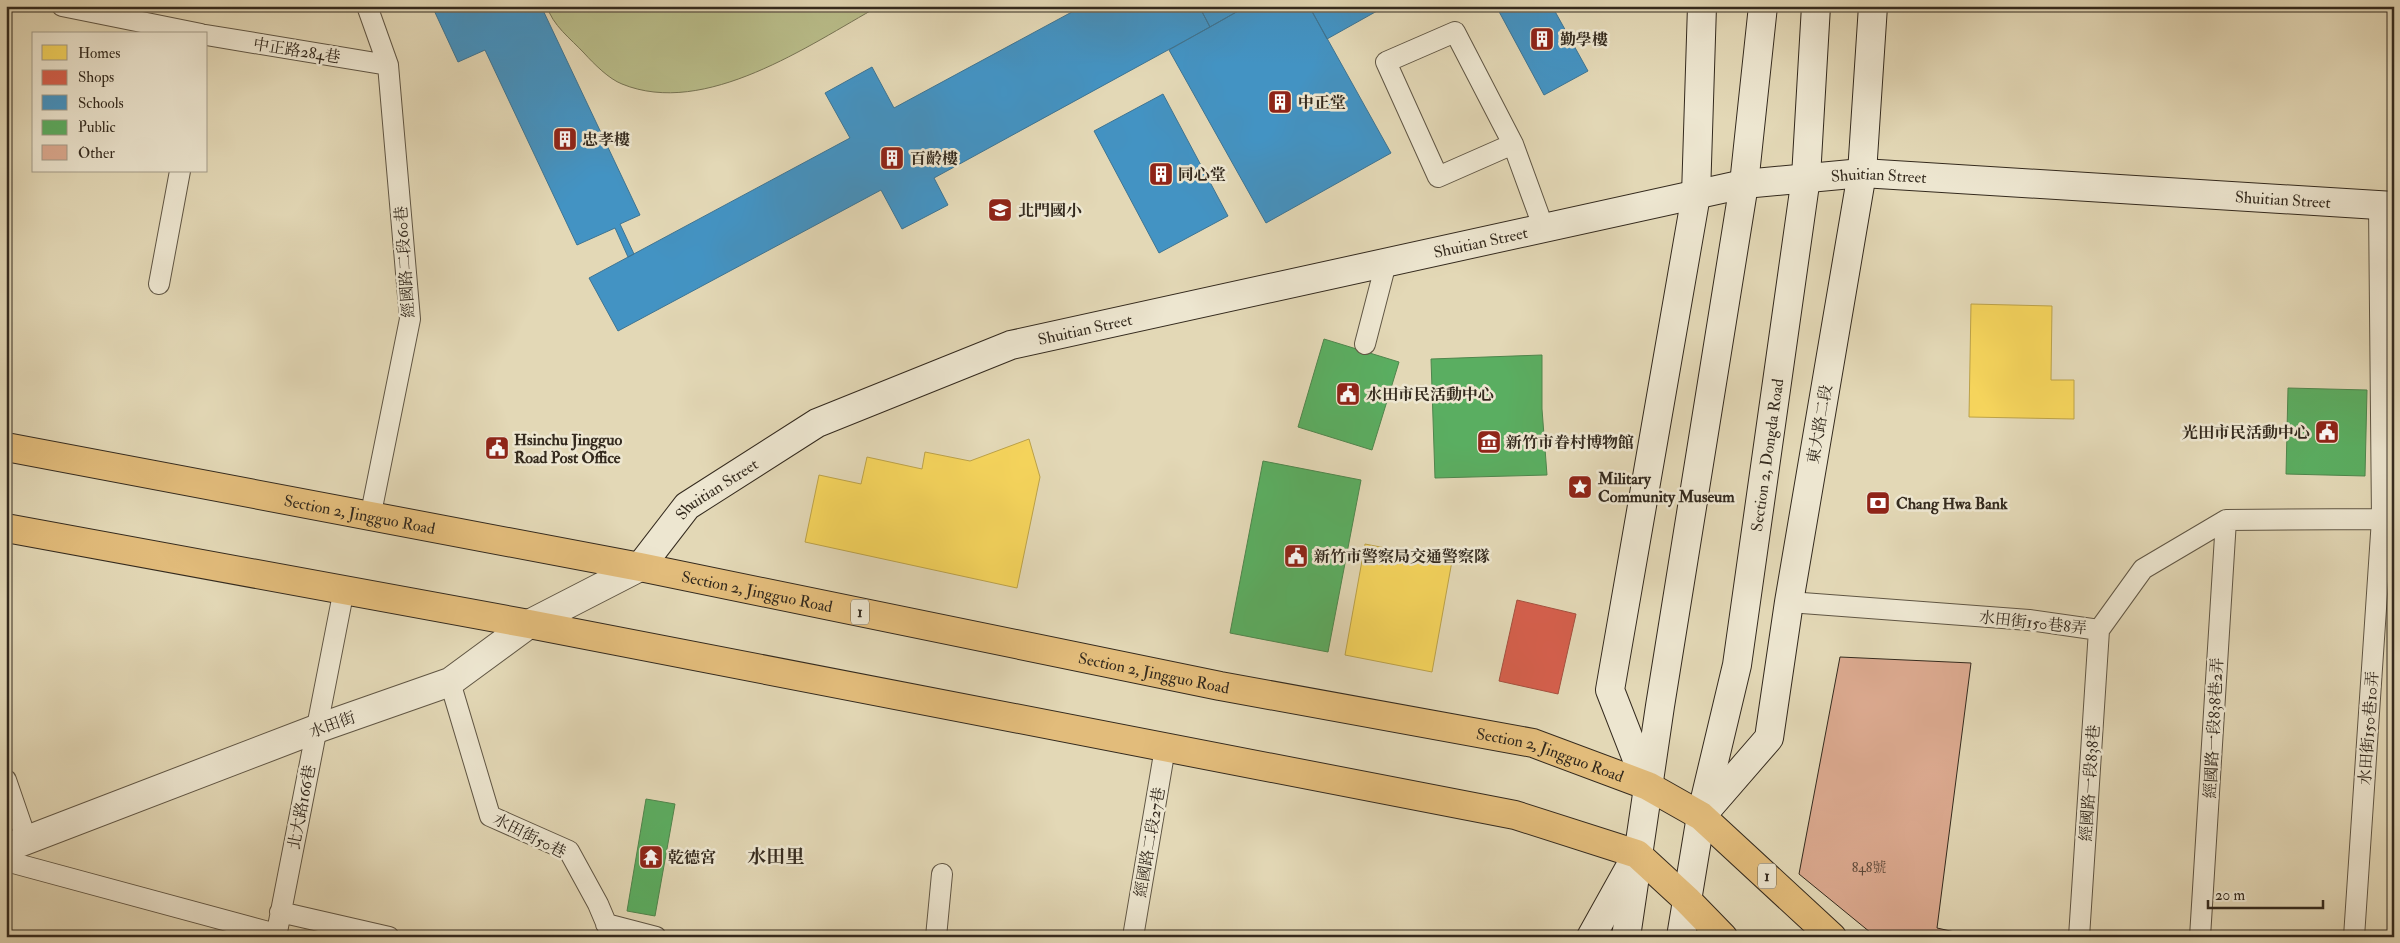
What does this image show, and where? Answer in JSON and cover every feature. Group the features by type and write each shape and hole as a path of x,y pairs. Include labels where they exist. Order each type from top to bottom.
{"main road":[{"name":"Section 2, Jingguo Road","path":"6,447 370,518 640,567 1220,686 1533,743 1648,786 1701,816"},
{"path":"6,528 529,624 1515,815 1637,854 1687,900 1723,937"},
{"name":"1","path":"1701,816 1832,937"}],"street":[{"path":"1648,786 1610,690 1696,195 1702,6"},
{"path":"1626,937 1637,854 1744,184 1763,6"},
{"name":"Section 2, Dongda Road","path":"1682,937 1701,816 1737,665 1806,177 1816,6"},
{"name":"東大路二段","path":"1701,816 1769,738 1789,602 1862,173 1873,6"},
{"name":"Shuitian Street","path":"640,567 687,506 817,423 1011,345 1744,184 1862,173 2387,205"},
{"name":"水田街","path":"16,844 316,729 450,682 529,624 640,567"},
{"path":"1591,937 1637,854"},
{"name":"Section 2, Dongda Road","path":"1687,900 1698,937"}],"lane":[{"path":"62,6 191,32"},
{"name":"經國路二段60巷","path":"367,6 388,65 410,319 370,518"},
{"path":"1513,144 1438,177 1386,62 1455,32 1513,144 1544,228"},
{"name":"中正路284巷","path":"208,35 388,65"},
{"path":"159,284 180,172"},
{"name":"水田街150巷10弄","path":"2354,937 2388,523 2387,205"},
{"path":"1365,344 1386,263"},
{"name":"水田街150巷8弄","path":"1789,602 2029,620 2099,630 2142,569 2226,520 2388,523"},
{"name":"經國路一段838巷2弄","path":"2200,937 2226,520"},
{"name":"北大路166巷","path":"276,935 344,589"},
{"name":"經國路一段838巷","path":"2079,937 2099,630"},
{"name":"水田街50巷","path":"450,682 490,816 569,851 609,930 656,937"},
{"name":"經國路二段27巷","path":"1133,937 1165,748"},
{"path":"6,780 16,844"},
{"path":"6,861 276,935"},
{"path":"936,937 942,874"},
{"path":"280,912 389,937"}],"green space":[{"path":"547,6 879,6 789,57 721,85 687,92 654,92 622,84 607,75 563,31 549,13"}],"building: Homes":[{"path":"1971,304 2052,306 2051,380 2074,380 2074,419 1969,417"},
{"path":"1029,439 1040,477 1017,588 805,542 819,475 861,484 867,457 922,469 925,452 970,461"},
{"path":"1365,544 1452,561 1432,672 1345,655"}],"building: Shops":[{"path":"1517,600 1576,614 1558,694 1499,681"}],"building: Schools":[{"name":"忠孝樓","path":"432,6 541,6 640,215 620,224 634,254 628,257 615,228 577,245 485,50 458,62"},
{"name":"百齡樓","path":"1083,6 1199,6 1210,27 934,178 948,205 902,229 881,190 618,331 589,278 850,138 825,93 872,67 894,108"},
{"path":"1199,6 1247,6 1210,27"},
{"name":"中正堂","path":"1247,6 1309,6 1391,153 1266,223 1169,50"},
{"path":"1309,6 1386,6 1327,39"},
{"name":"勤學樓","path":"1496,6 1552,6 1588,71 1544,95"},
{"name":"同心堂","path":"1163,94 1228,216 1159,253 1094,131"}],"building: Public":[{"name":"水田市民活動中心","path":"1324,339 1399,362 1372,450 1298,427"},
{"name":"新竹市眷村博物館","path":"1542,355 1542,409 1547,475 1435,478 1431,359"},
{"name":"光田市民活動中心","path":"2288,388 2367,390 2365,476 2286,474"},
{"name":"新竹市警察局交通警察隊","path":"1263,461 1361,480 1328,652 1230,633"},
{"name":"乾德宮","path":"646,799 675,804 655,916 627,911"}],"building: Other":[{"path":"1840,657 1971,663 1937,928 1977,937 1876,937 1799,874"}],"place":[{"name":"勤學樓","path":"1542,39"},
{"name":"中正堂","path":"1280,102"},
{"name":"忠孝樓","path":"565,139"},
{"name":"百齡樓","path":"892,158"},
{"name":"同心堂","path":"1161,174"},
{"name":"北門國小","path":"1000,210"},
{"name":"水田市民活動中心","path":"1348,394"},
{"name":"光田市民活動中心","path":"2327,432"},
{"name":"新竹市眷村博物館","path":"1489,442"},
{"name":"Hsinchu Jingguo Road Post Office","path":"497,448"},
{"name":"Military Community Museum","path":"1580,487"},
{"name":"Chang Hwa Bank","path":"1878,503"},
{"name":"新竹市警察局交通警察隊","path":"1296,556"},
{"name":"乾德宮","path":"651,857"}],"district":[{"name":"水田里","path":"776,856"}]}
